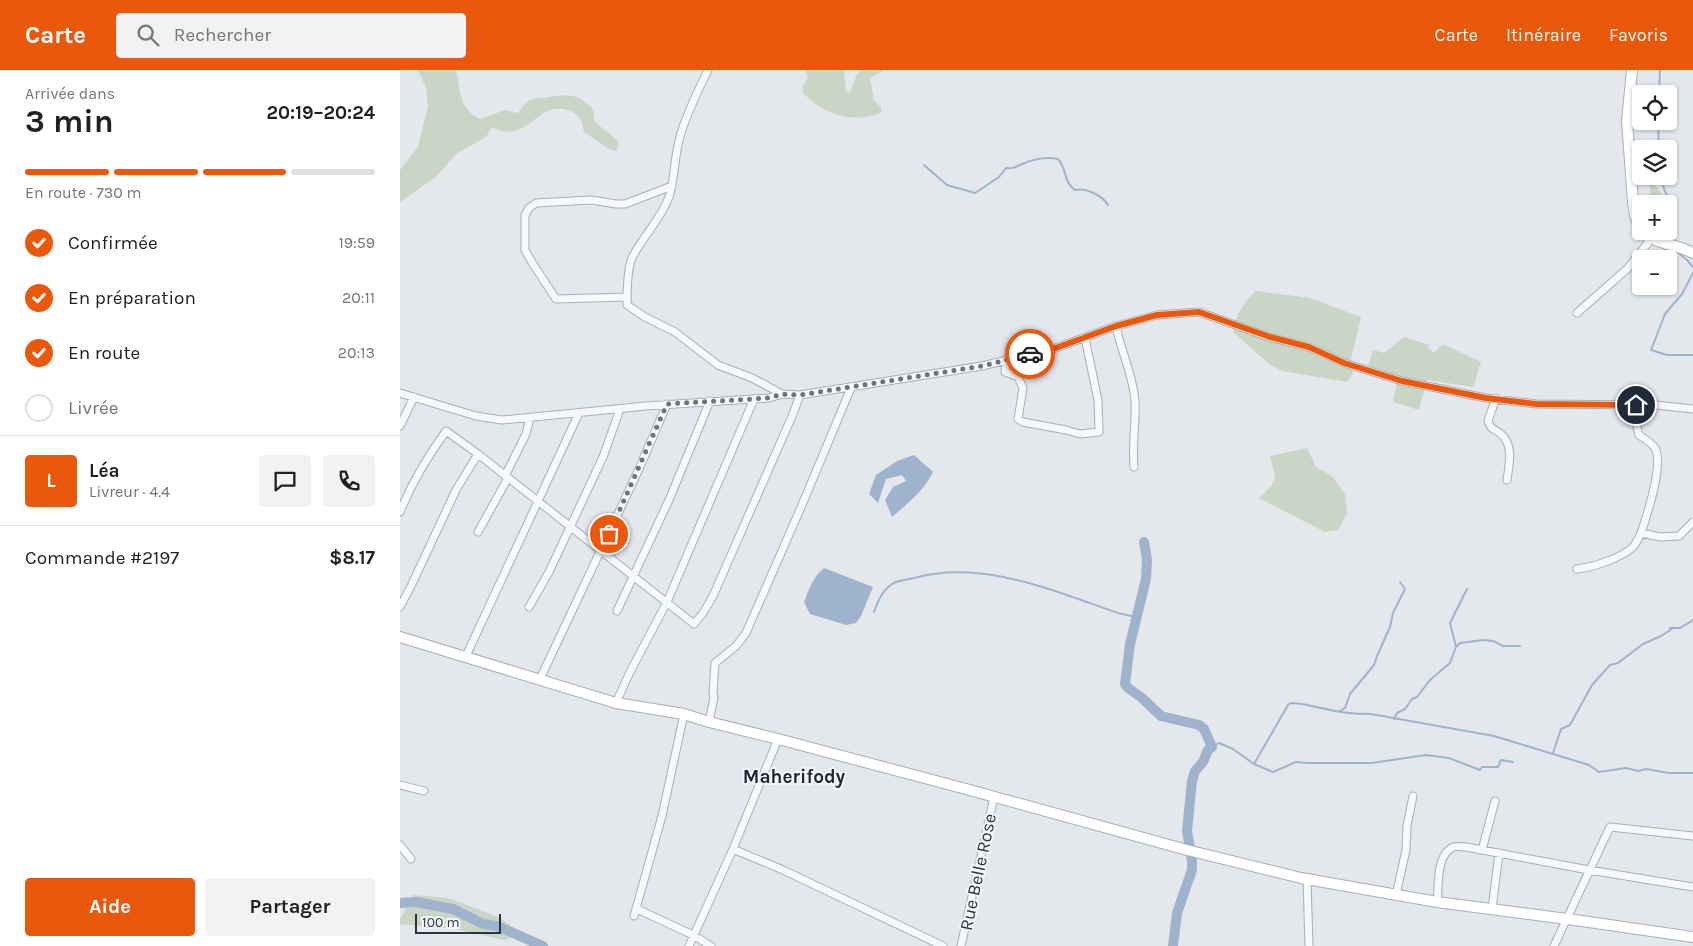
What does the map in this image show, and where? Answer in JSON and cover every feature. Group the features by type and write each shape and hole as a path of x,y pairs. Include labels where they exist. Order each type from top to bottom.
{"street":[{"path":"708,70 696,94 680,136 674,164 672,186 666,203 632,257 627,305 645,317 675,332 718,365 752,378 782,394"},
{"path":"1632,70 1628,129 1633,195"},
{"path":"627,297 556,299 525,250 525,215 529,208 536,204 591,200 625,204 672,186"},
{"path":"1577,313 1627,269 1648,243 1647,240"},
{"path":"1660,240 1693,253"},
{"path":"400,393 476,416 502,420 667,404 769,398 782,394 800,395 982,366 1053,349 1116,326 1157,315 1199,312 1270,337 1309,347 1344,363 1402,381 1537,404 1656,405 1693,409"},
{"path":"1116,326 1120,347 1128,366 1135,400 1134,467"},
{"path":"1007,359 1006,372 1018,376 1023,388 1018,419 1080,434 1099,432 1098,400 1085,338"},
{"path":"709,722 714,697 715,663 736,646 746,633 851,388"},
{"path":"400,512 409,490 446,431 571,526 694,624 704,614 717,587 794,414 800,395"},
{"path":"400,426 414,398"},
{"path":"616,703 667,602 754,398"},
{"path":"1496,398 1488,420 1490,428 1502,436 1510,451 1507,480"},
{"path":"617,612 669,500 710,401"},
{"path":"540,679 667,404"},
{"path":"1577,569 1605,563 1634,547 1641,533 1655,484 1657,468 1656,450 1651,442 1640,435 1637,427 1636,405"},
{"path":"529,607 550,572 603,457 620,409"},
{"path":"466,656 579,413"},
{"path":"478,532 526,434 530,418"},
{"path":"400,607 456,490 478,454"},
{"path":"1641,533 1661,537 1679,536 1693,522"},
{"path":"400,637 616,703 684,714 1187,850 1307,879 1437,902 1693,937"},
{"path":"684,714 662,816 636,913 693,935 711,946"},
{"path":"689,946 733,849 778,739"},
{"path":"400,784 424,791"},
{"path":"1396,895 1406,850 1407,826 1413,796"},
{"name":"Rue Belle Rose","path":"961,946 994,797"},
{"path":"1482,850 1495,801"},
{"path":"1554,946 1610,826 1693,836"},
{"path":"400,845 411,859"},
{"path":"1437,902 1442,860 1450,848 1455,846 1693,887"},
{"path":"733,849 783,870 943,946"},
{"path":"1492,909 1499,853"},
{"path":"1307,879 1307,942"}],"green space":[{"path":"418,70 456,70 464,104 473,115 480,119 505,110 518,113 526,103 533,99 565,95 577,97 594,111 594,120 618,142 617,151 609,149 584,132 580,119 574,113 553,109 514,131 497,130 492,127 486,137 456,154 436,177 400,202 400,170 418,147 428,106 426,88"},
{"path":"806,70 844,70 846,91 850,93 857,74 862,70 884,70 870,78 874,100 881,107 881,113 860,118 849,117 829,112 820,107 803,93 803,85 808,78"},
{"path":"1655,185 1662,195 1650,195 1650,186"},
{"path":"1256,291 1310,298 1361,317 1351,359 1353,374 1347,382 1282,371 1269,364 1233,332 1241,309"},
{"path":"1404,337 1429,345 1428,348 1434,353 1443,344 1481,362 1473,387 1427,380 1419,410 1393,402 1397,383 1366,373 1373,350 1384,353"},
{"path":"1307,448 1316,467 1332,476 1345,494 1347,514 1338,530 1325,532 1259,498 1271,486 1275,478 1270,456"},
{"path":"413,895 449,898 498,917 508,924 510,923 510,936 504,940 455,929 400,924 400,919"}],"water":[{"path":"914,455 933,472 920,491 892,517 885,500 893,487 906,481 902,475 886,479 878,503 869,494 876,475 897,461"},
{"path":"824,568 873,587 861,616 856,623 846,625 810,614 804,602 814,579"}],"waterway":[{"path":"1659,85 1660,70"},
{"path":"1658,130 1659,140"},
{"path":"924,165 947,185 975,193 999,177 1006,168 1014,168 1040,158 1058,159 1071,187 1075,190 1093,193 1102,198 1108,205"},
{"path":"1664,185 1674,216 1672,241"},
{"path":"1677,252 1693,267"},
{"path":"1693,273 1682,294 1665,314 1651,350 1667,355 1693,355"},
{"path":"1144,542 1147,559 1146,579 1130,644 1125,684 1161,716 1199,725 1204,729 1212,747 1208,750 1203,762 1195,771 1192,781 1187,831 1192,870 1177,913 1173,946"},
{"path":"874,612 883,593 894,583 940,573 966,572 1018,580 1118,613 1136,617"},
{"path":"1340,711 1345,708 1350,694 1374,665 1390,627 1393,613 1405,589 1400,582"},
{"path":"1456,647 1450,623 1467,589"},
{"path":"1553,753 1561,729 1570,725 1592,685 1610,665 1618,663 1643,644 1672,629 1670,628 1680,628 1693,620"},
{"path":"1394,719 1397,713 1405,709 1430,680 1450,663 1456,647 1460,643 1483,640 1493,641 1503,646 1520,646"},
{"path":"1212,747 1219,743 1233,749 1254,764 1288,705 1296,703 1494,736 1589,765 1599,772 1626,768 1638,771 1646,769 1669,773 1693,773"},
{"path":"1254,764 1273,772 1296,762 1372,763 1426,755 1449,758 1480,770 1482,767 1498,767 1501,760 1513,762"},
{"path":"400,903 416,902 453,909 483,924 497,926 543,946"}],"way so far":[{"path":"609,534 667,404 769,398 782,394 800,395 851,388 982,366 1030,354"}],"district":[{"name":"Maherifody","path":"794,777"}],"route":[{"path":"1030,354 1053,349 1116,326 1157,315 1199,312 1270,337 1309,347 1344,363 1402,381 1486,398 1537,404 1636,405"}]}
